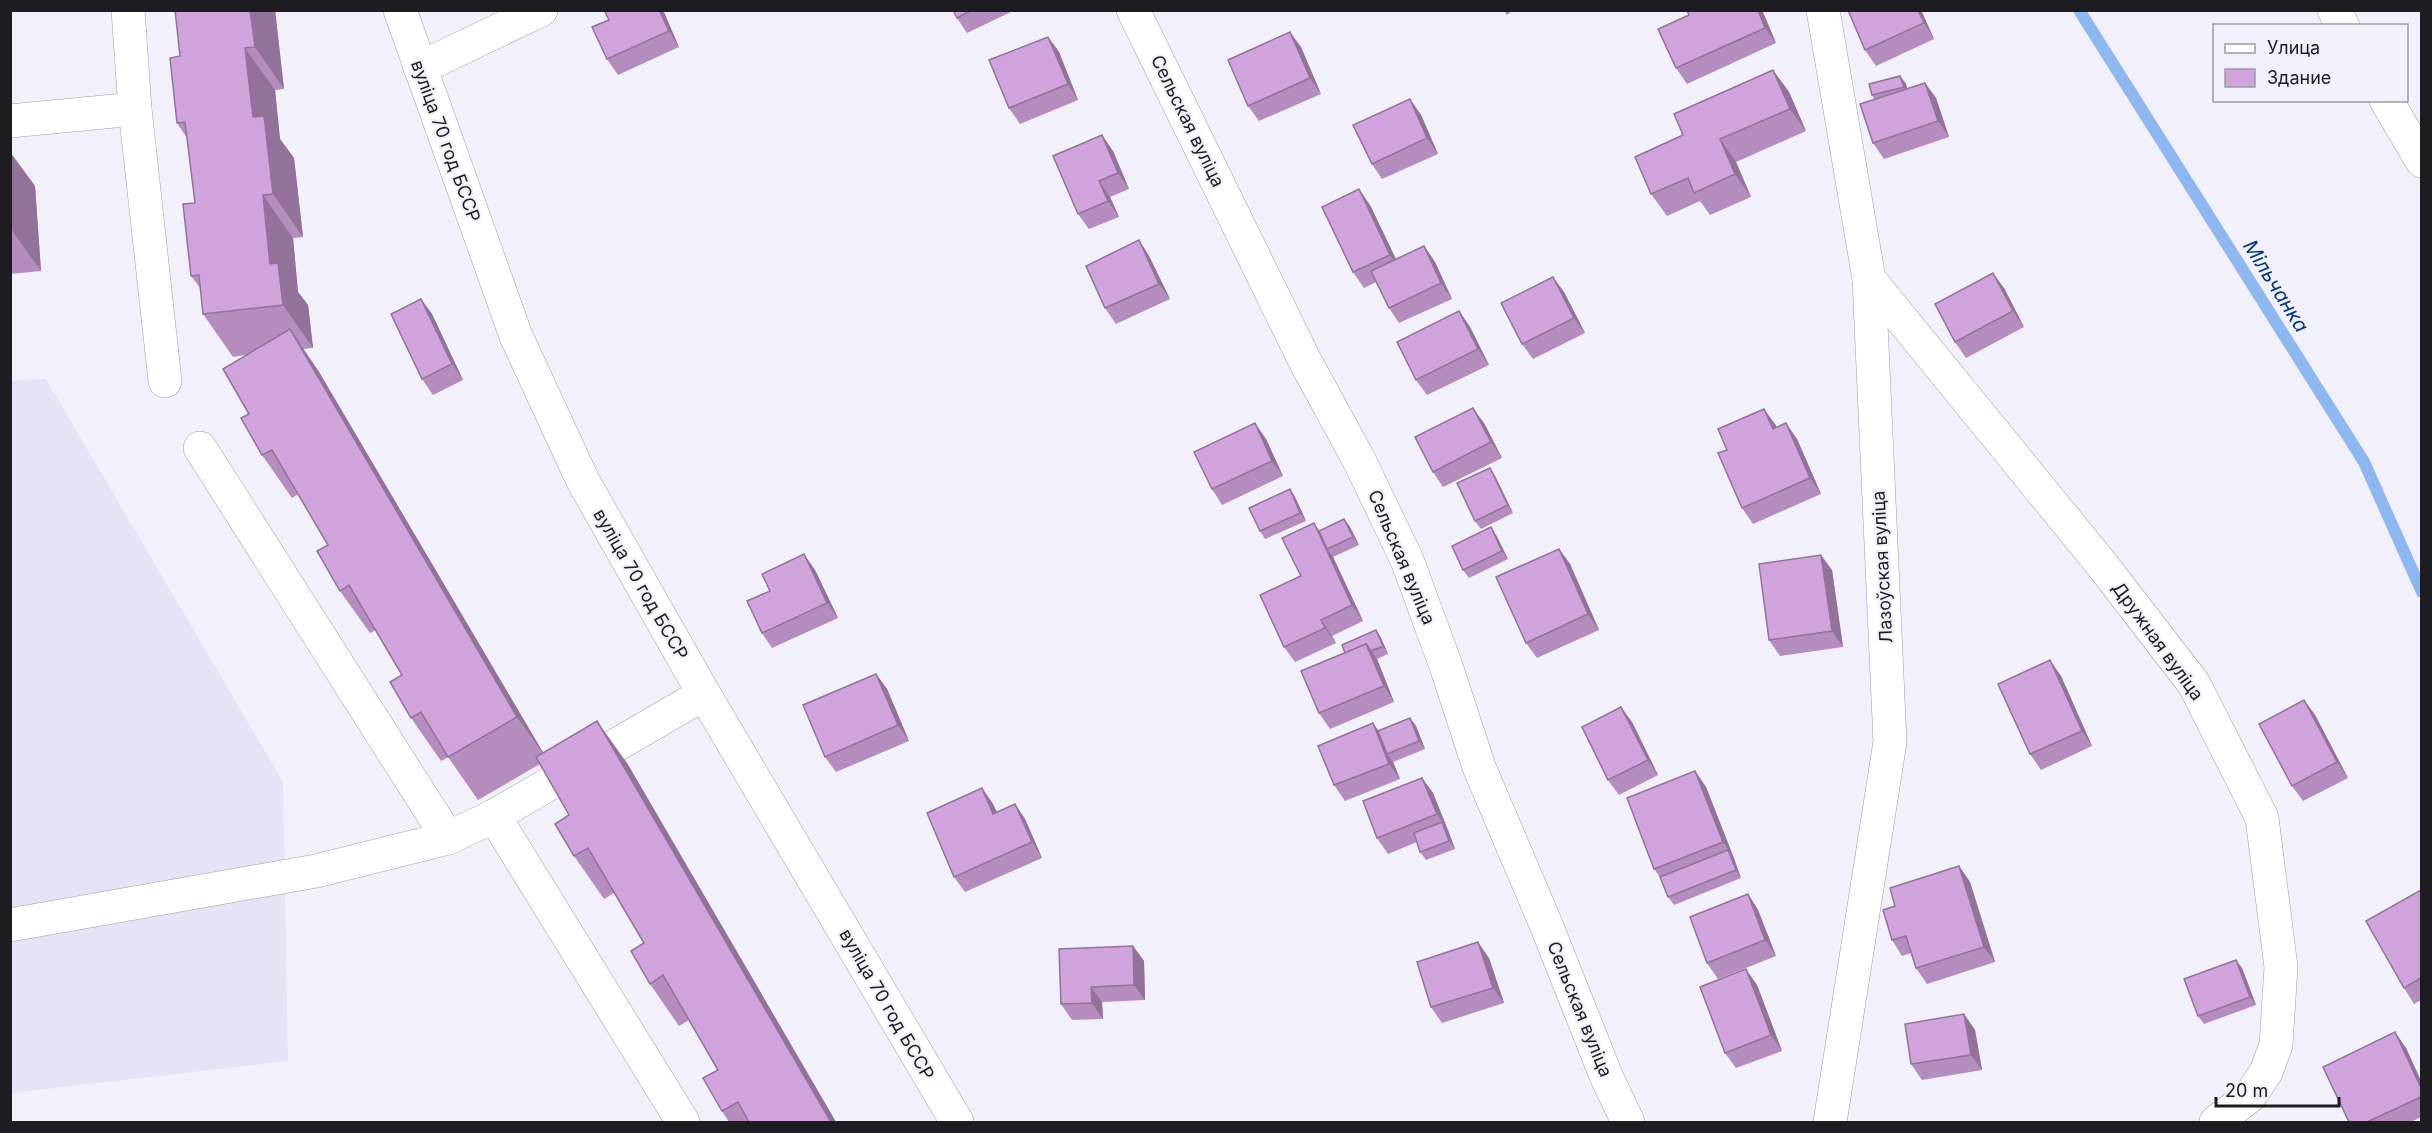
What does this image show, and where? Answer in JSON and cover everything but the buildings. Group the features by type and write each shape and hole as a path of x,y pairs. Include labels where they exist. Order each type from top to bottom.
{"street":[{"path":"128,10 135,109 165,381"},
{"name":"вуліца 70 год БССР","path":"400,10 516,336 583,482 704,694 957,1122"},
{"path":"420,68 541,10"},
{"name":"Сельская вуліца","path":"1133,10 1305,361 1359,460 1407,560 1446,666 1479,767 1607,1078 1628,1122"},
{"name":"Лазоўская вуліца","path":"1823,10 1869,279 1890,742 1830,1122"},
{"path":"2334,10 2342,24"},
{"path":"2387,102 2421,161"},
{"path":"10,121 135,109"},
{"name":"Дружная вуліца","path":"1869,279 2103,566 2194,684 2262,818 2281,967 2276,1045 2266,1072 2250,1096 2216,1122"},
{"path":"200,448 448,838"},
{"path":"10,925 316,871 448,838 494,816 704,694"},
{"path":"494,816 683,1122"}],"shaded area":[{"path":"46,379 283,782 288,1061 11,1093 11,381"}],"waterway":[{"name":"Мільчанка","path":"2079,10 2364,462 2422,592"}]}
